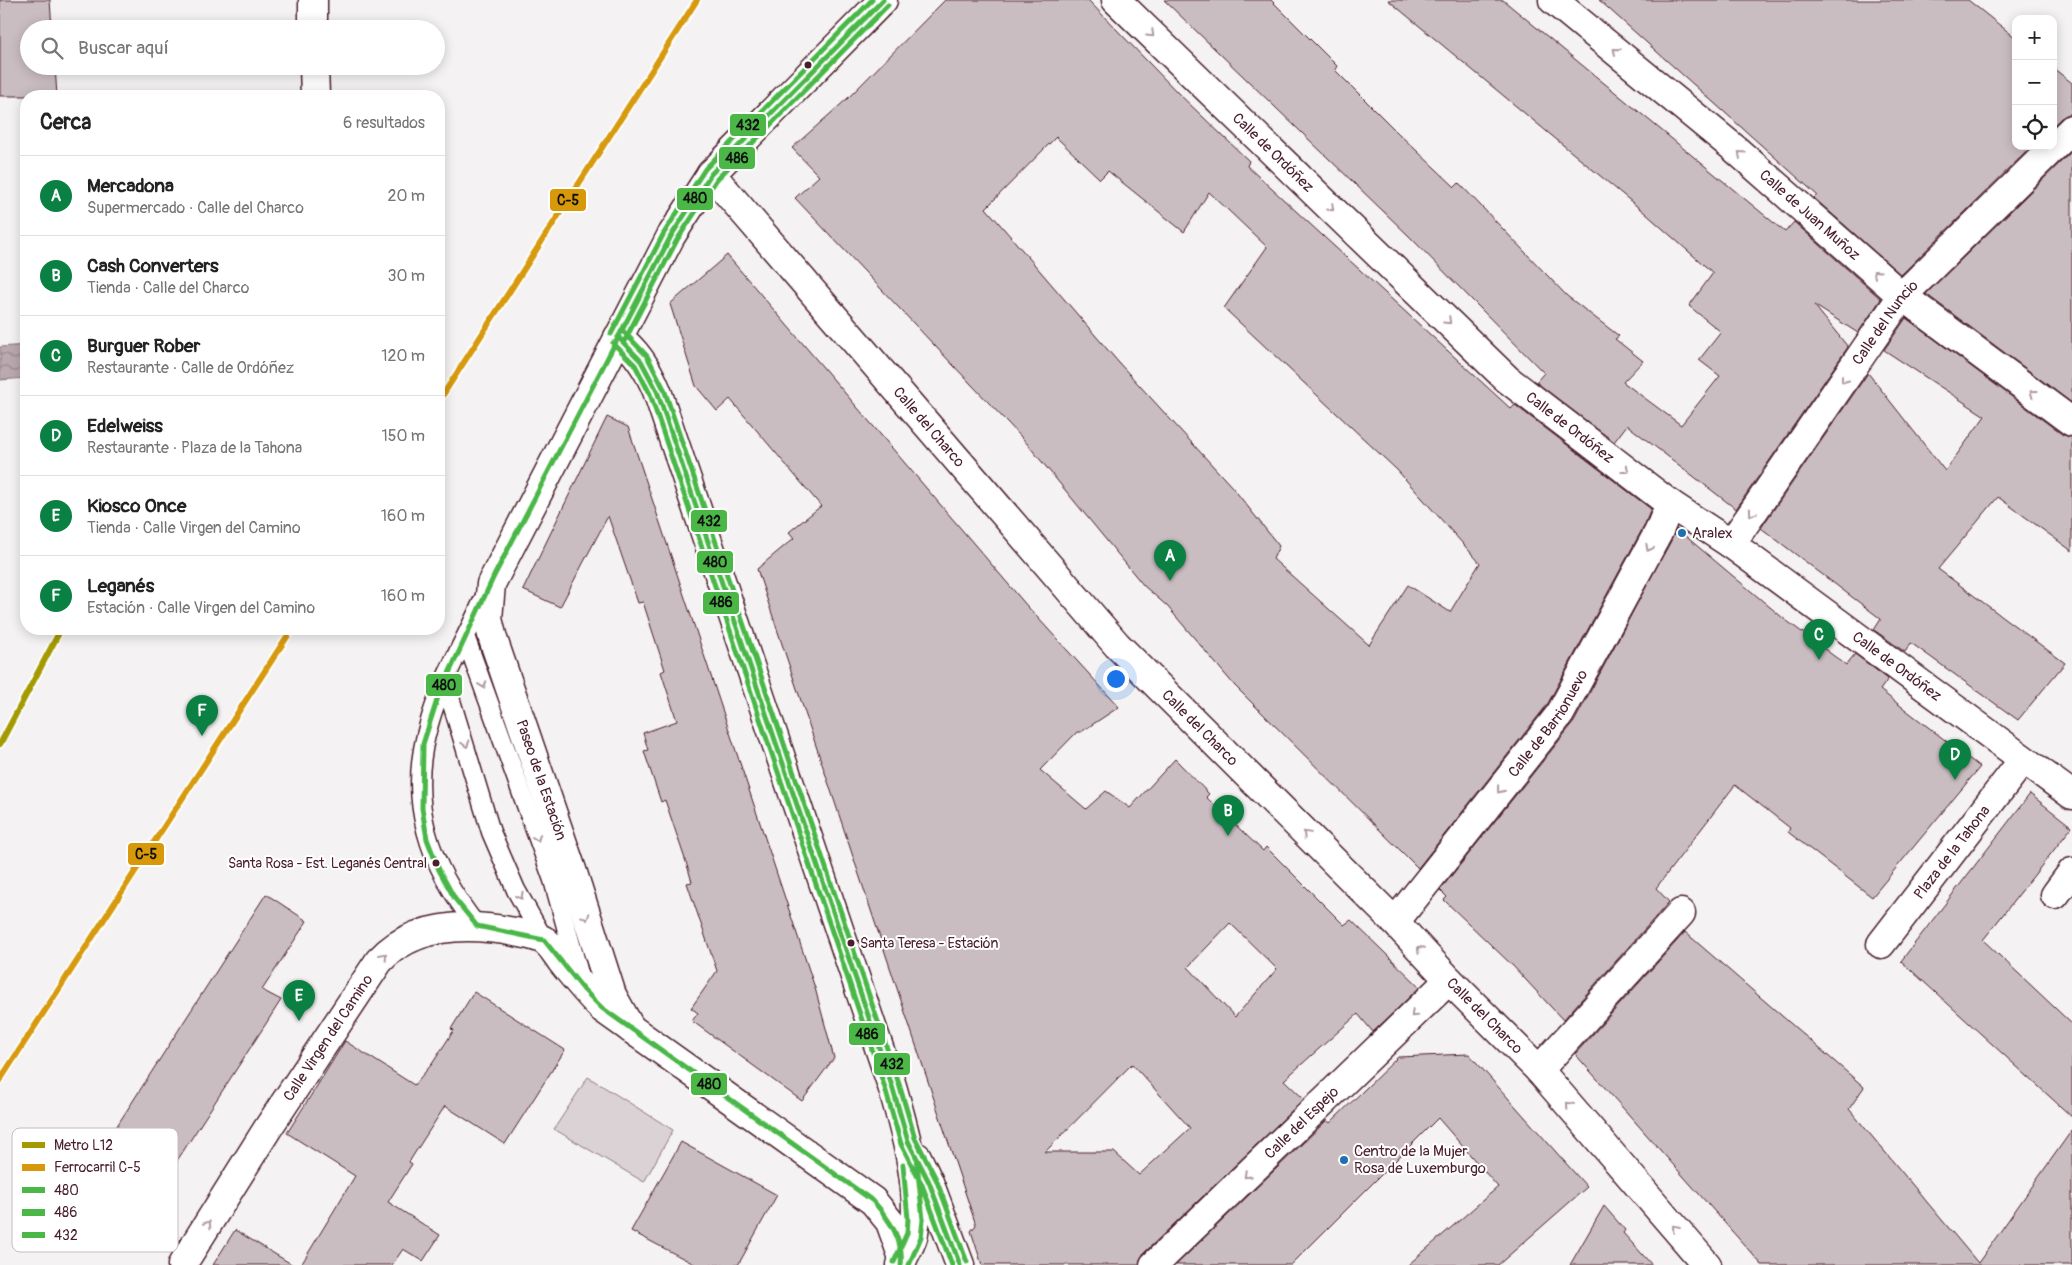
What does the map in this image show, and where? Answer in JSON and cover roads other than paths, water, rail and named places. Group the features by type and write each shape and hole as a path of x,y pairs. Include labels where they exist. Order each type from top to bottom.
{"street":[{"path":"313,0 313,20"},
{"path":"491,584 671,236 711,174 884,0"},
{"name":"Calle de Ordóñez","path":"1116,0 1507,378 1670,504 1731,544 2072,795"},
{"name":"Calle de Juan Muñoz","path":"1553,0 1735,148 1902,296 2072,422"},
{"path":"314,75 315,90"},
{"name":"Calle del Nuncio","path":"1731,544 1902,296 2072,129"},
{"name":"Calle del Charco","path":"711,174 1117,645 1395,922 1449,980 1539,1070 1706,1265"},
{"path":"618,337 628,344 644,363 657,391 882,1058 908,1141 929,1182 960,1265"},
{"name":"Calle de Barrionuevo","path":"1395,922 1560,714 1658,533 1670,504"},
{"name":"Paseo de la Estación","path":"491,584 488,619 493,639 572,870 612,995 631,1029"},
{"name":"Plaza de la Tahona","path":"1881,944 2023,760"},
{"path":"2055,895 2072,872"},
{"path":"1539,1070 1681,913"},
{"name":"Calle Virgen del Camino","path":"182,1265 268,1128 379,961 391,948 414,936 439,929 477,926 504,930 544,940"},
{"name":"Paseo de la Estación","path":"544,940 584,990 602,1008 873,1201 890,1222 902,1262"},
{"name":"Calle del Espejo","path":"1154,1265 1449,980"},
{"path":"902,1262 914,1235 916,1219 908,1141"}],"lane":[{"path":"477,926 455,899 439,870 427,838 422,808 421,766 429,723 445,681 491,584"},
{"name":"Paseo de la Estación","path":"466,639 553,880 584,990"},
{"name":"Paseo de la Estación","path":"445,681 491,832 516,890 544,940"}],"water":[{"path":"20,345 20,378 0,380 0,347"}],"metro line":[{"name":"L12","path":"0,744 58,635"}],"rail line":[{"name":"C-5","path":"445,392 697,0"},
{"name":"C-5","path":"0,1080 288,635"}],"place":[{"name":"Aralex","path":"1682,533"},
{"name":"Mercadona","path":"1170,581"},
{"name":"Burguer Rober","path":"1819,660"},
{"name":"Leganés","path":"202,736"},
{"name":"Edelweiss","path":"1955,780"},
{"name":"Cash Converters","path":"1228,836"},
{"name":"Santa Rosa - Est. Leganés Central","path":"436,863"},
{"name":"Santa Teresa - Estación","path":"851,943"},
{"name":"Kiosco Once","path":"299,1021"},
{"name":"Centro de la Mujer Rosa de Luxemburgo","path":"1344,1160"}]}
